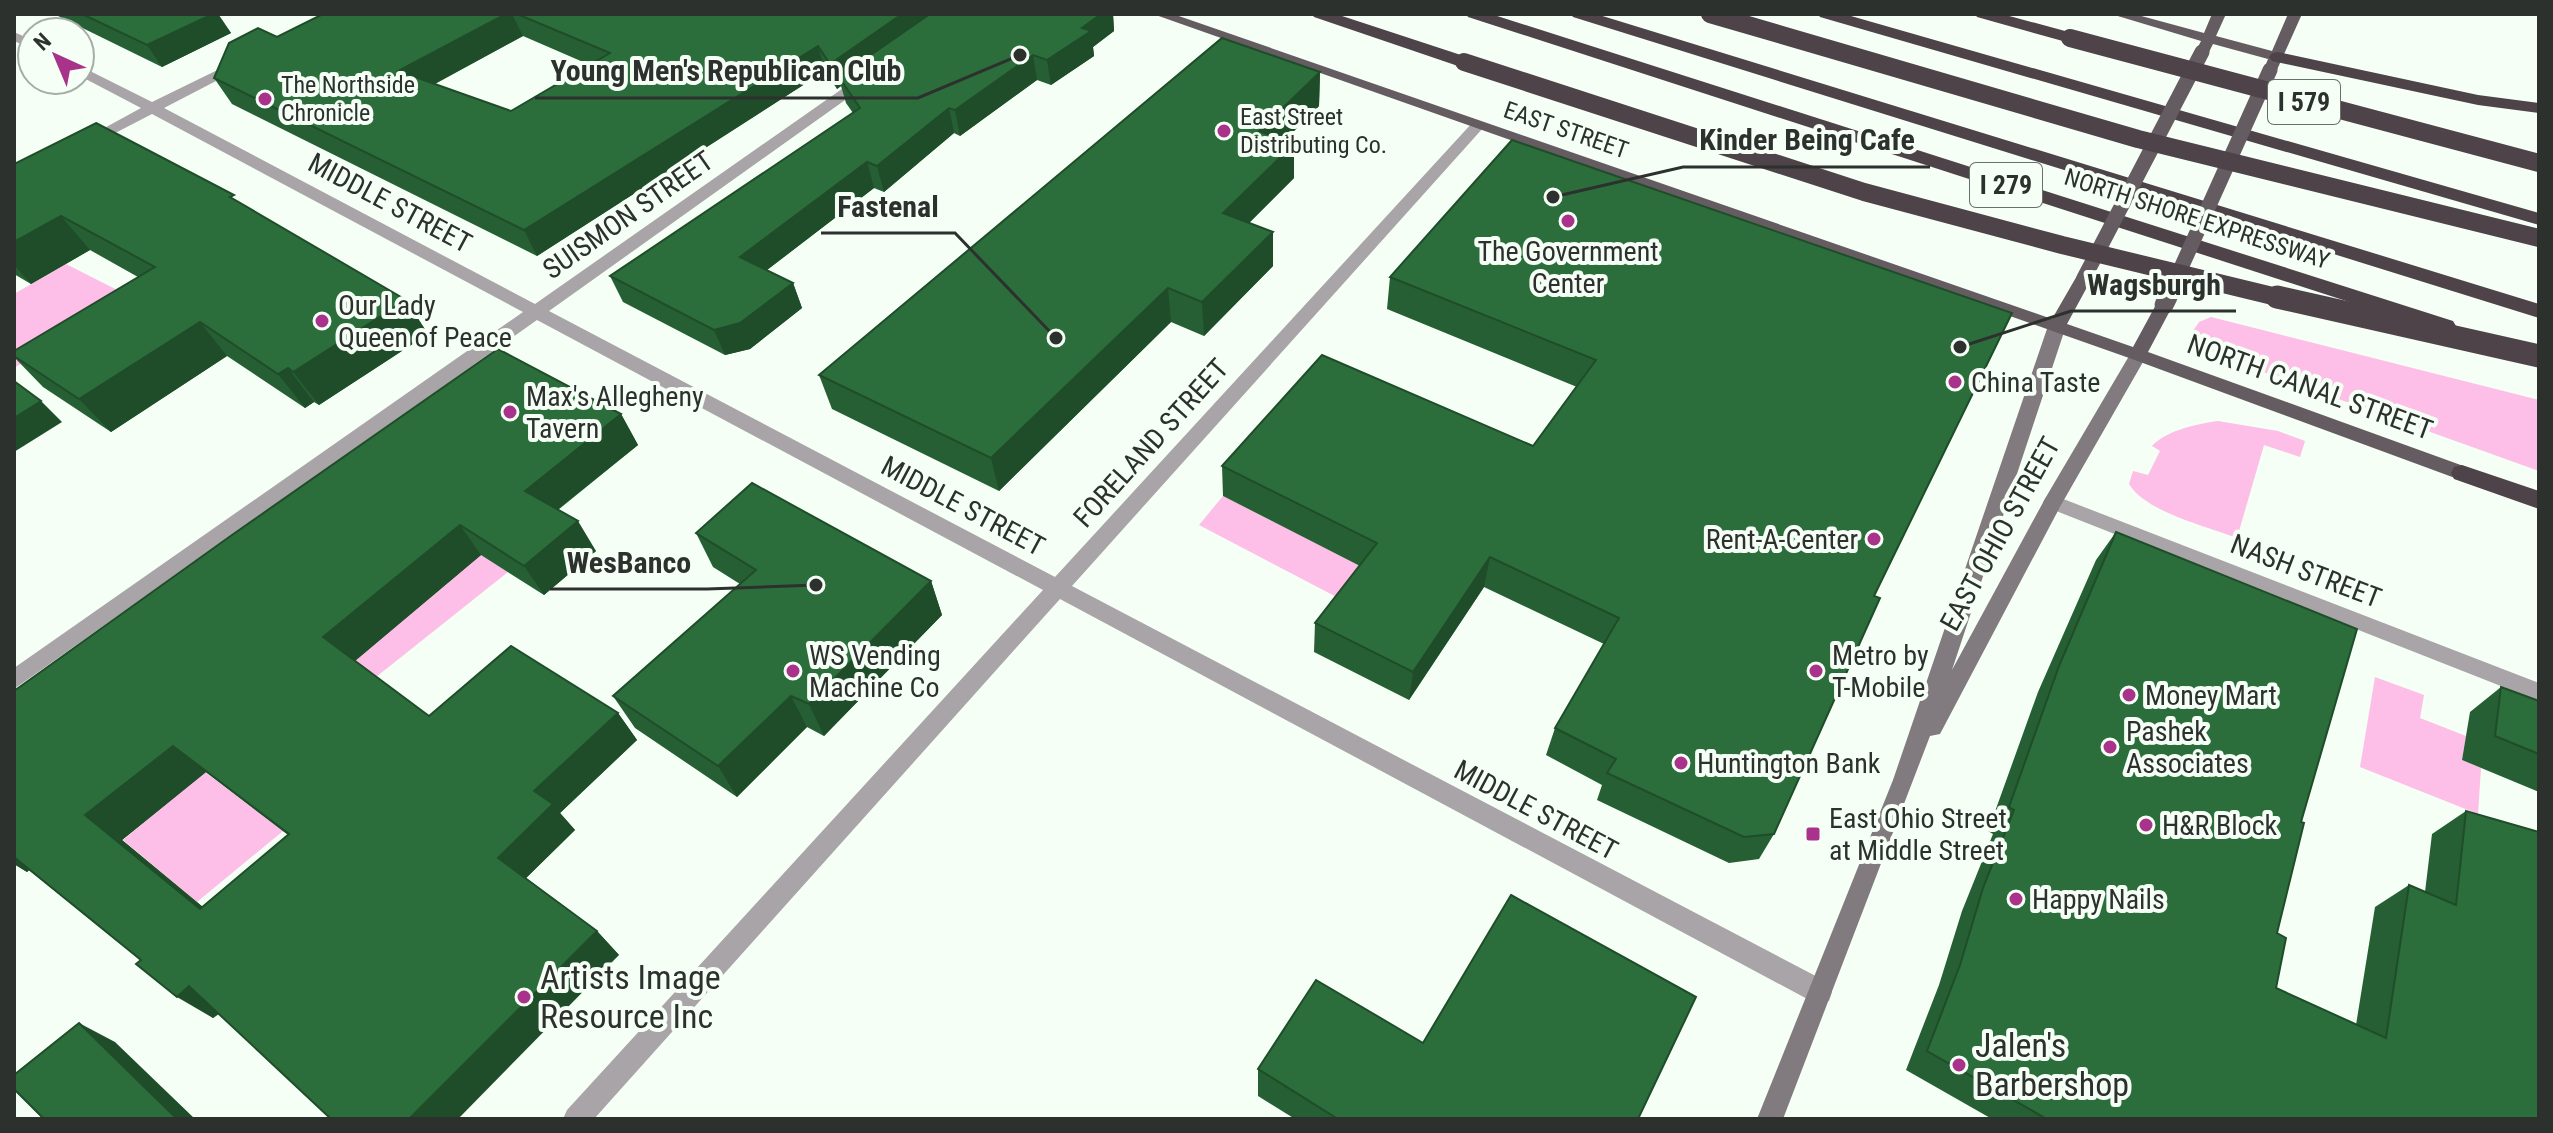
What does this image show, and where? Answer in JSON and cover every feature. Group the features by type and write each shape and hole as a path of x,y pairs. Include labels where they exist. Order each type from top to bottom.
{"highway":[{"path":"1320,14 1714,146 1880,196 2122,259 2436,335 2539,356"},
{"name":"NORTH SHORE EXPRESSWAY","path":"1474,14 2539,356"},
{"path":"1579,14 2539,311"},
{"path":"1710,14 2138,139 2539,238"},
{"path":"1826,14 2539,219"},
{"name":"I 579","path":"1983,14 2539,163"},
{"path":"2274,63 2539,108"},
{"path":"2462,473 2539,500"}],"main road":[{"name":"EAST STREET","path":"1160,14 2138,355"},
{"path":"2118,14 2205,45 2274,63"},
{"name":"EAST OHIO STREET","path":"1770,1119 1904,780 2057,326 2219,14"},
{"name":"EAST OHIO STREET","path":"1904,780 2053,502 2164,305 2295,14"},
{"name":"NORTH CANAL STREET","path":"2138,355 2462,473"}],"street":[{"path":"76,147 256,55"},
{"name":"SUISMON STREET","path":"14,680 881,68"},
{"name":"MIDDLE STREET","path":"96,78 1820,992"},
{"name":"FORELAND STREET","path":"576,1119 1478,125"},
{"name":"NASH STREET","path":"2053,502 2539,692"}],"shaded area":[{"path":"66,264 131,297 14,368 14,294"},
{"path":"2211,317 2539,400 2539,471 2216,355 2197,340 2193,331 2199,322"},
{"path":"2218,421 2278,431 2305,441 2300,457 2264,445 2237,538 2162,510 2137,494 2129,484 2133,471 2148,475 2160,451 2152,446 2158,440 2183,429"},
{"path":"1223,496 1376,574 1350,604 1199,525"},
{"path":"461,542 508,572 371,681 335,654"},
{"path":"2375,677 2424,695 2420,718 2466,736 2462,760 2481,768 2478,814 2360,767"},
{"path":"176,750 283,831 197,902 123,840 162,807"}],"building":[{"path":"82,14 213,14 147,45 96,21 96,16"},
{"path":"323,14 506,14 398,71 511,111 610,53 517,14 902,14 830,64 818,46 524,230 214,78 229,43 258,28 277,37"},
{"path":"930,14 1101,14 1082,28 1091,31 1047,60 1033,55 955,110 949,108 877,166 867,162 740,257 793,283 740,323 714,330 610,276 860,108 839,77"},
{"path":"1222,38 1320,72 1259,131 1294,144 1223,213 1273,232 1202,302 1168,288 991,458 819,375"},
{"path":"96,123 234,195 230,197 406,300 293,372 288,368 278,374 200,322 79,399 14,356 14,351 155,267 61,216 14,242 14,164"},
{"path":"1512,140 2012,313 1874,596 1880,598 1774,834 1744,837 1607,773 1616,759 1555,728 1619,618 1490,557 1413,672 1315,623 1377,543 1222,466 1322,355 1533,446 1596,360 1390,277"},
{"path":"498,349 621,414 525,491 578,521 524,566 460,525 323,637 429,716 511,646 618,713 534,791 553,804 498,858 597,931 409,1119 331,1119 189,986 177,997 136,964 141,960 14,857 14,691","holes":["173,746 289,834 200,909 85,815"]},
{"path":"14,381 41,401 14,418"},
{"path":"752,483 931,581 809,704 791,696 718,766 613,696 756,570 696,533"},
{"path":"2116,532 2357,629 2301,822 2304,823 2277,933 2286,938 2276,988 2386,1038 2409,885 2456,905 2466,811 2539,832 2539,1119 2047,1119 1927,1051 1960,965 1983,888 2014,810 2009,807 2059,666"},
{"path":"2501,687 2539,701 2539,754 2495,736"},
{"path":"1511,895 1696,997 1638,1119 1338,1119 1258,1069 1316,980 1423,1043"},
{"path":"79,1023 177,1119 44,1119 14,1089 14,1075"}],"place":[{"name":"Young Men's Republican Club","path":"1020,55"},
{"name":"The Northside Chronicle","path":"265,99"},
{"name":"East Street Distributing Co.","path":"1224,131"},
{"name":"Kinder Being Cafe","path":"1553,197"},
{"name":"The Government Center","path":"1568,221"},
{"name":"Our Lady Queen of Peace","path":"322,321"},
{"name":"Fastenal","path":"1056,338"},
{"name":"Wagsburgh","path":"1960,347"},
{"name":"China Taste","path":"1955,382"},
{"name":"Max's Allegheny Tavern","path":"510,412"},
{"name":"Rent-A-Center","path":"1874,539"},
{"name":"WesBanco","path":"816,585"},
{"name":"WS Vending Machine Co","path":"793,671"},
{"name":"Metro by T-Mobile","path":"1816,671"},
{"name":"Money Mart","path":"2129,695"},
{"name":"Pashek Associates","path":"2110,747"},
{"name":"Huntington Bank","path":"1681,763"},
{"name":"H&R Block","path":"2146,825"},
{"name":"East Ohio Street at Middle Street","path":"1813,834"},
{"name":"Happy Nails","path":"2016,899"},
{"name":"Artists Image Resource Inc","path":"524,997"},
{"name":"Jalen's Barbershop","path":"1959,1065"}]}
